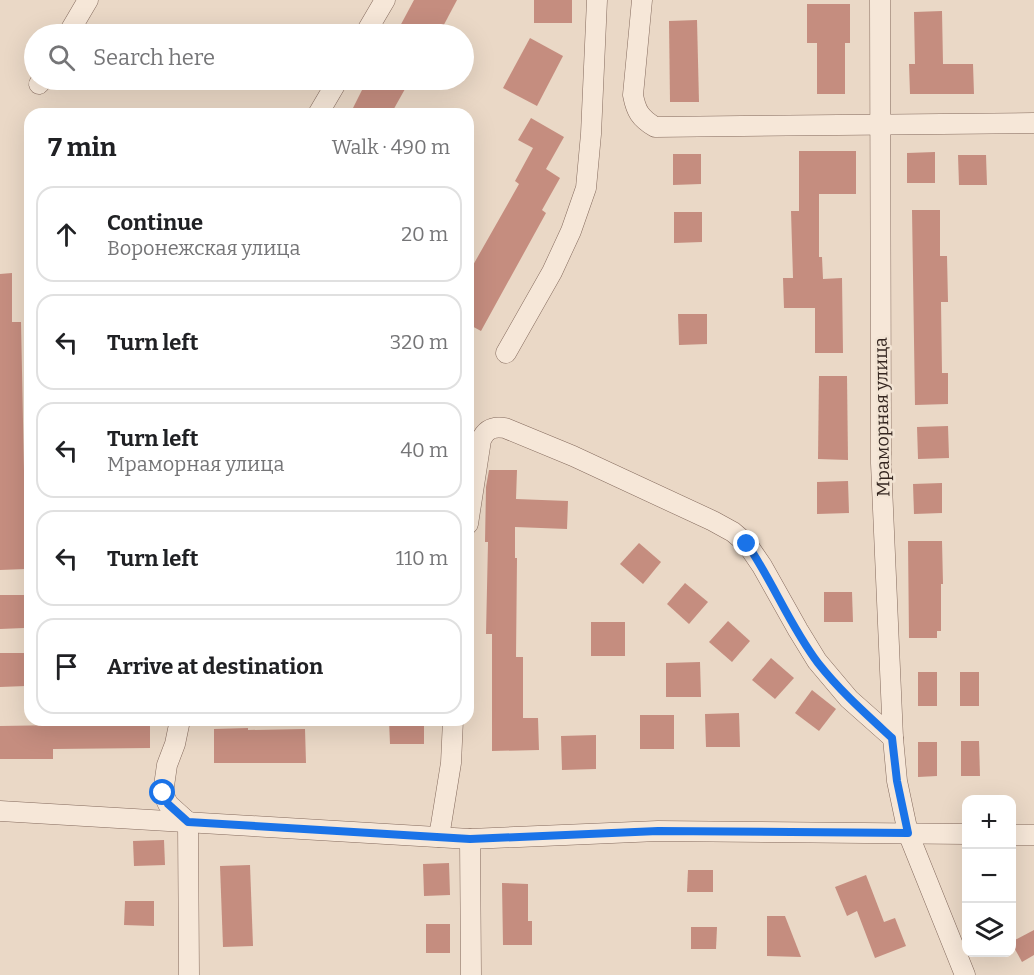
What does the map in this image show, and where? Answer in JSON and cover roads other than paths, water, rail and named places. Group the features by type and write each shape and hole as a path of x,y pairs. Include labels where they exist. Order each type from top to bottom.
{"street":[{"path":"74,24 88,0"},
{"path":"370,24 385,0"},
{"path":"506,353 552,272 571,231 586,188 591,134 597,0"},
{"path":"642,0 633,95 639,115 655,127 1034,123"},
{"name":"Мраморная улица","path":"880,0 881,463 892,738 897,781 908,833 965,975"},
{"path":"322,108 332,90"},
{"path":"474,485 484,433 498,427 505,428 573,456 733,532 747,544 762,566 817,661 849,699 892,738"},
{"path":"179,726 167,765 163,793 168,804 188,822 189,975"},
{"path":"439,837 451,764 453,726"},
{"path":"0,811 470,839 658,831 962,834"},
{"path":"1016,835 1034,835"},
{"path":"470,839 471,975"}]}
